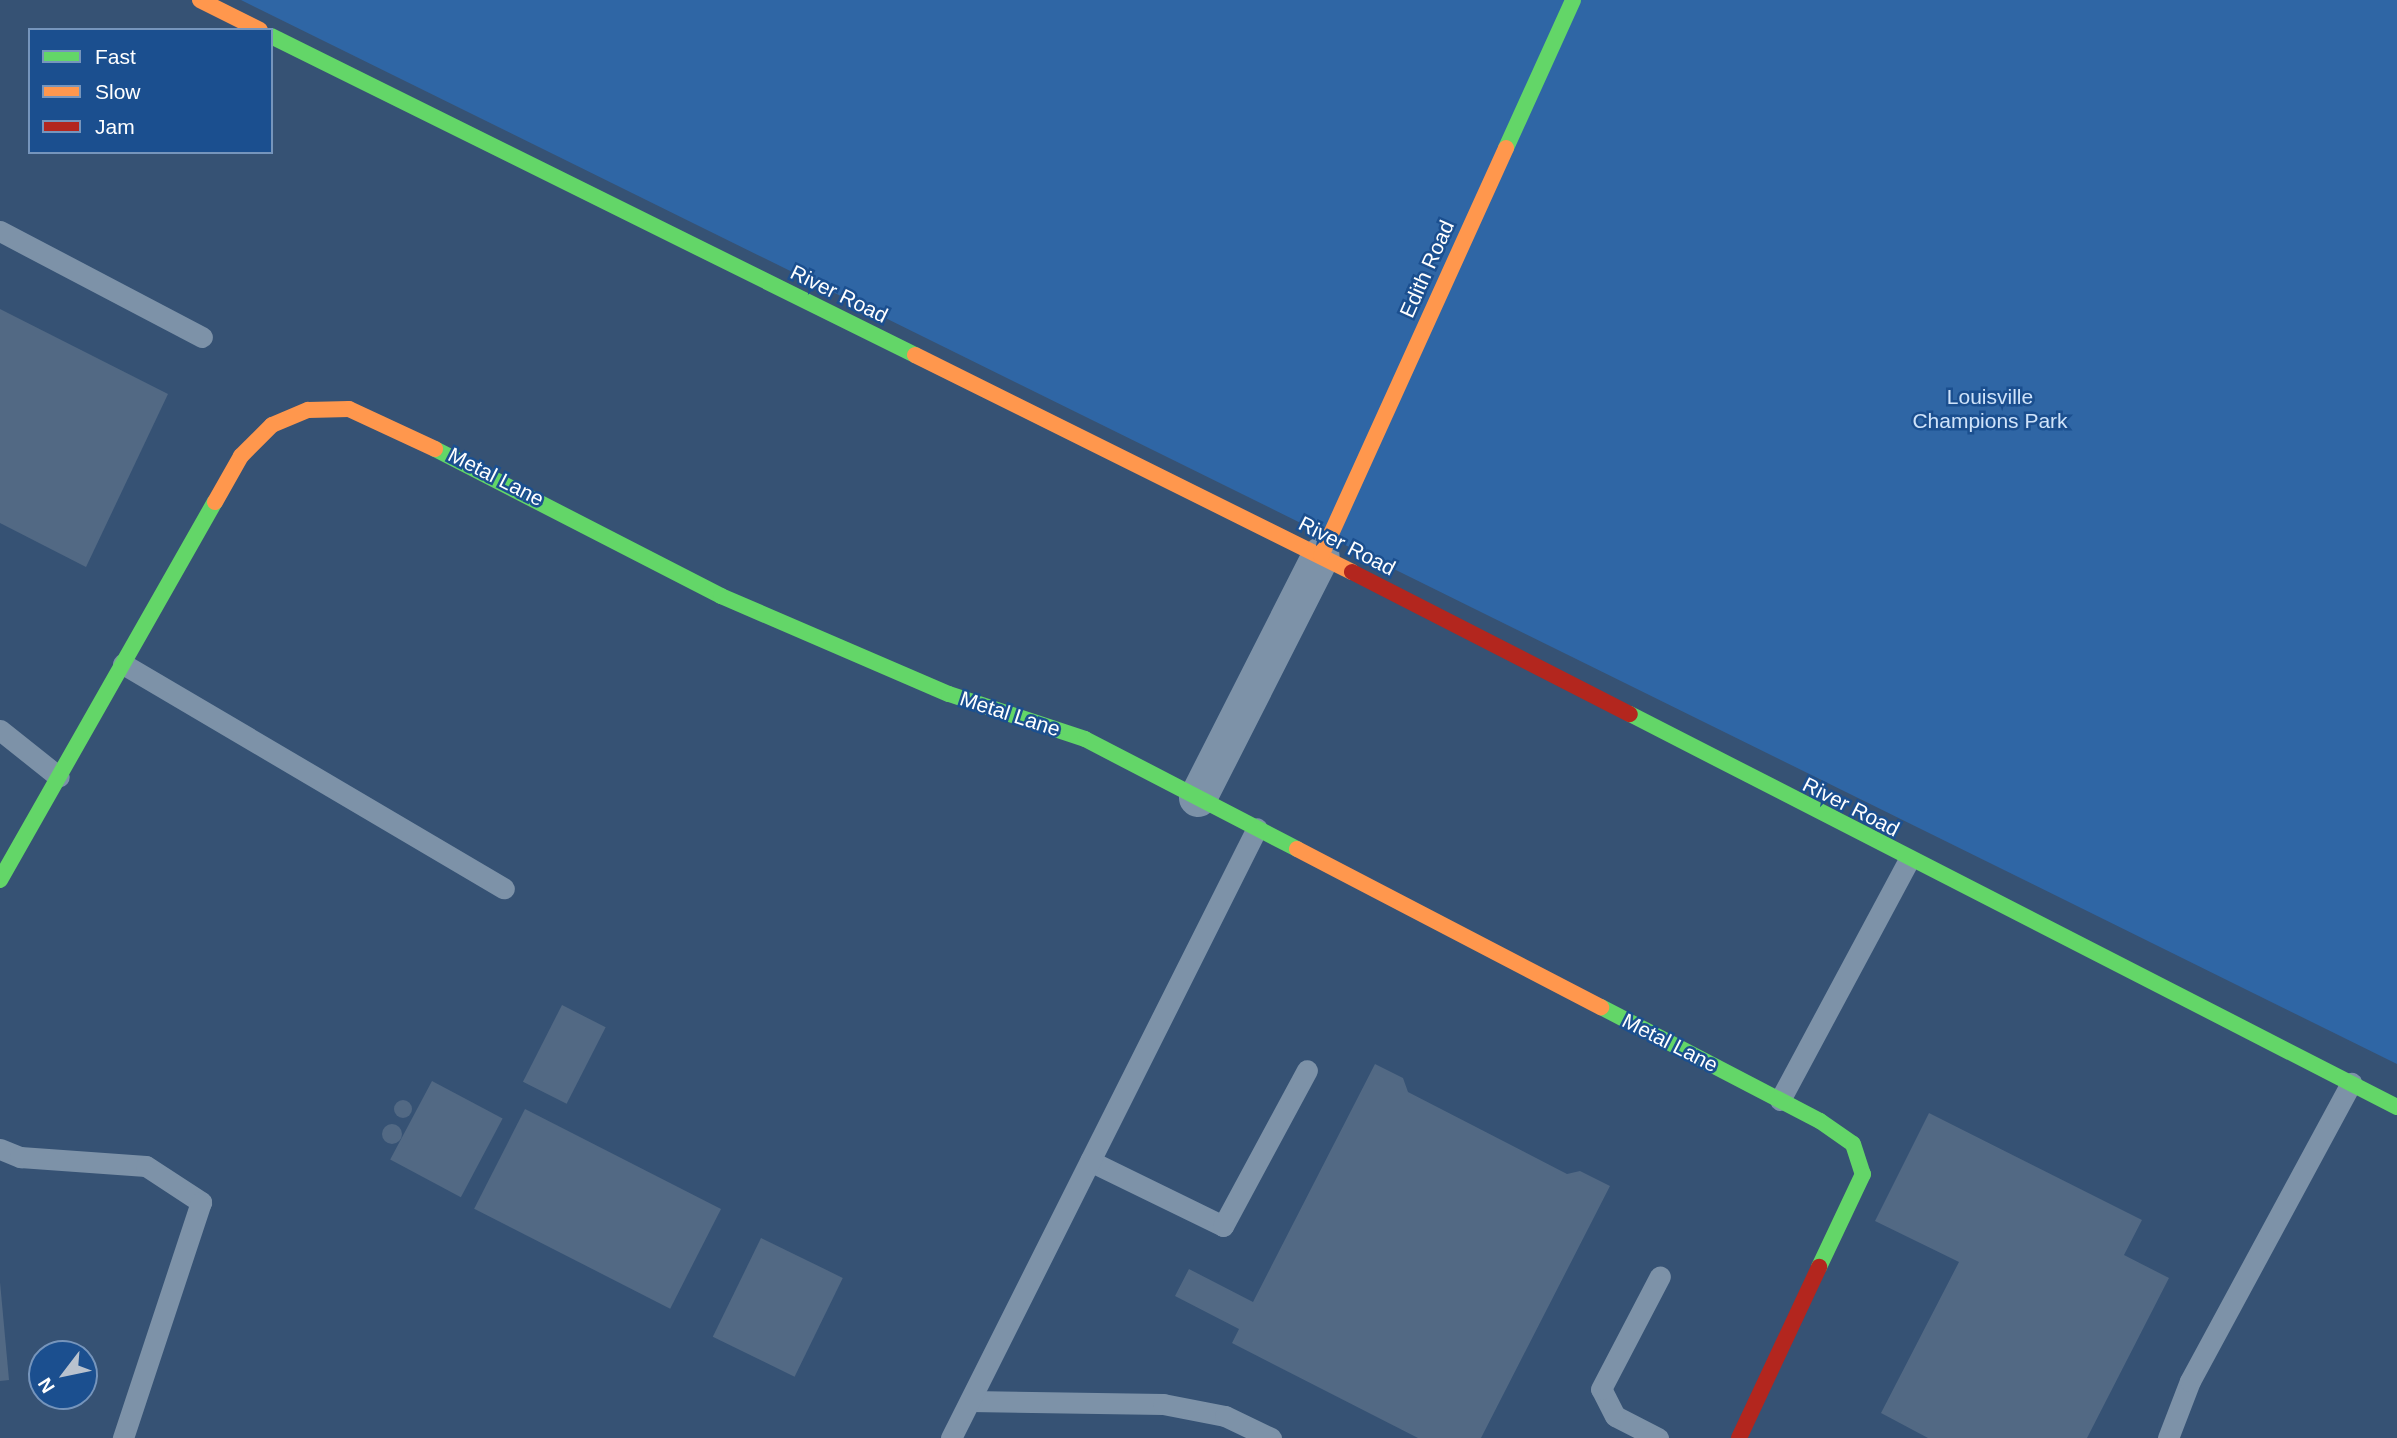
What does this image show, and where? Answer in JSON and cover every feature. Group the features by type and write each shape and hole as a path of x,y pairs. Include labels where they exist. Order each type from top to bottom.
{"street":[{"path":"200,0 256,28"},
{"name":"Edith Road","path":"1321,556 1573,0"},
{"name":"River Road","path":"273,37 1321,556 1908,861 2397,1107"},
{"name":"Metal Lane","path":"0,880 241,456 272,425 308,410 349,409 393,425 721,596 949,694 1085,738 1780,1100 1853,1144 1863,1174 1739,1438"},
{"path":"1198,797 1321,556"}],"lane":[{"path":"0,231 202,337"},
{"path":"123,664 505,888"},
{"path":"0,730 59,777"},
{"path":"951,1438 1257,828"},
{"path":"1780,1100 1908,861"},
{"path":"1090,1161 1223,1226 1307,1070"},
{"path":"2168,1438 2190,1381 2351,1083"},
{"path":"0,1149 20,1157 146,1166 201,1202 123,1438"},
{"path":"1658,1438 1615,1416 1601,1389 1660,1276"},
{"path":"970,1401 1163,1404 1225,1416 1271,1438"}],"green space":[{"name":"Louisville Champions Park","path":"241,0 2397,0 2397,1064"}],"building":[{"path":"0,309 168,394 86,567 0,523"},
{"path":"562,1005 606,1027 567,1104 523,1082"},
{"path":"1375,1064 1403,1078 1408,1092 1567,1174 1580,1171 1610,1186 1481,1438 1418,1438 1232,1343 1239,1329 1175,1296 1189,1269 1253,1302"},
{"path":"432,1081 503,1119 461,1197 390,1160"},
{"path":"399,1100 407,1100 412,1109 410,1116 399,1118 394,1113 394,1105"},
{"path":"525,1109 721,1209 670,1309 474,1209"},
{"path":"1929,1113 2142,1220 2124,1255 2169,1278 2087,1438 1928,1438 1881,1413 1959,1262 1875,1221"},
{"path":"392,1124 399,1127 402,1134 399,1141 392,1144 385,1141 382,1134 385,1127"},
{"path":"761,1238 843,1278 795,1377 713,1337"},
{"path":"0,1282 9,1380 0,1381"}],"traffic: fast":[{"path":"1506,148 1573,0"},
{"path":"273,37 915,355"},
{"path":"435,449 721,596 949,694 1085,739 1297,849"},
{"path":"0,880 215,502"},
{"path":"1630,714 2397,1107"},
{"path":"1601,1007 1820,1121 1853,1144 1863,1174 1819,1267"}],"traffic: slow":[{"path":"200,0 256,28"},
{"path":"1321,556 1506,148"},
{"path":"915,355 1352,572"},
{"path":"215,502 241,456 272,425 308,410 349,409 435,449"},
{"path":"1297,849 1601,1007"}],"traffic: jam":[{"path":"1352,572 1630,714"},
{"path":"1739,1438 1819,1267"}]}
